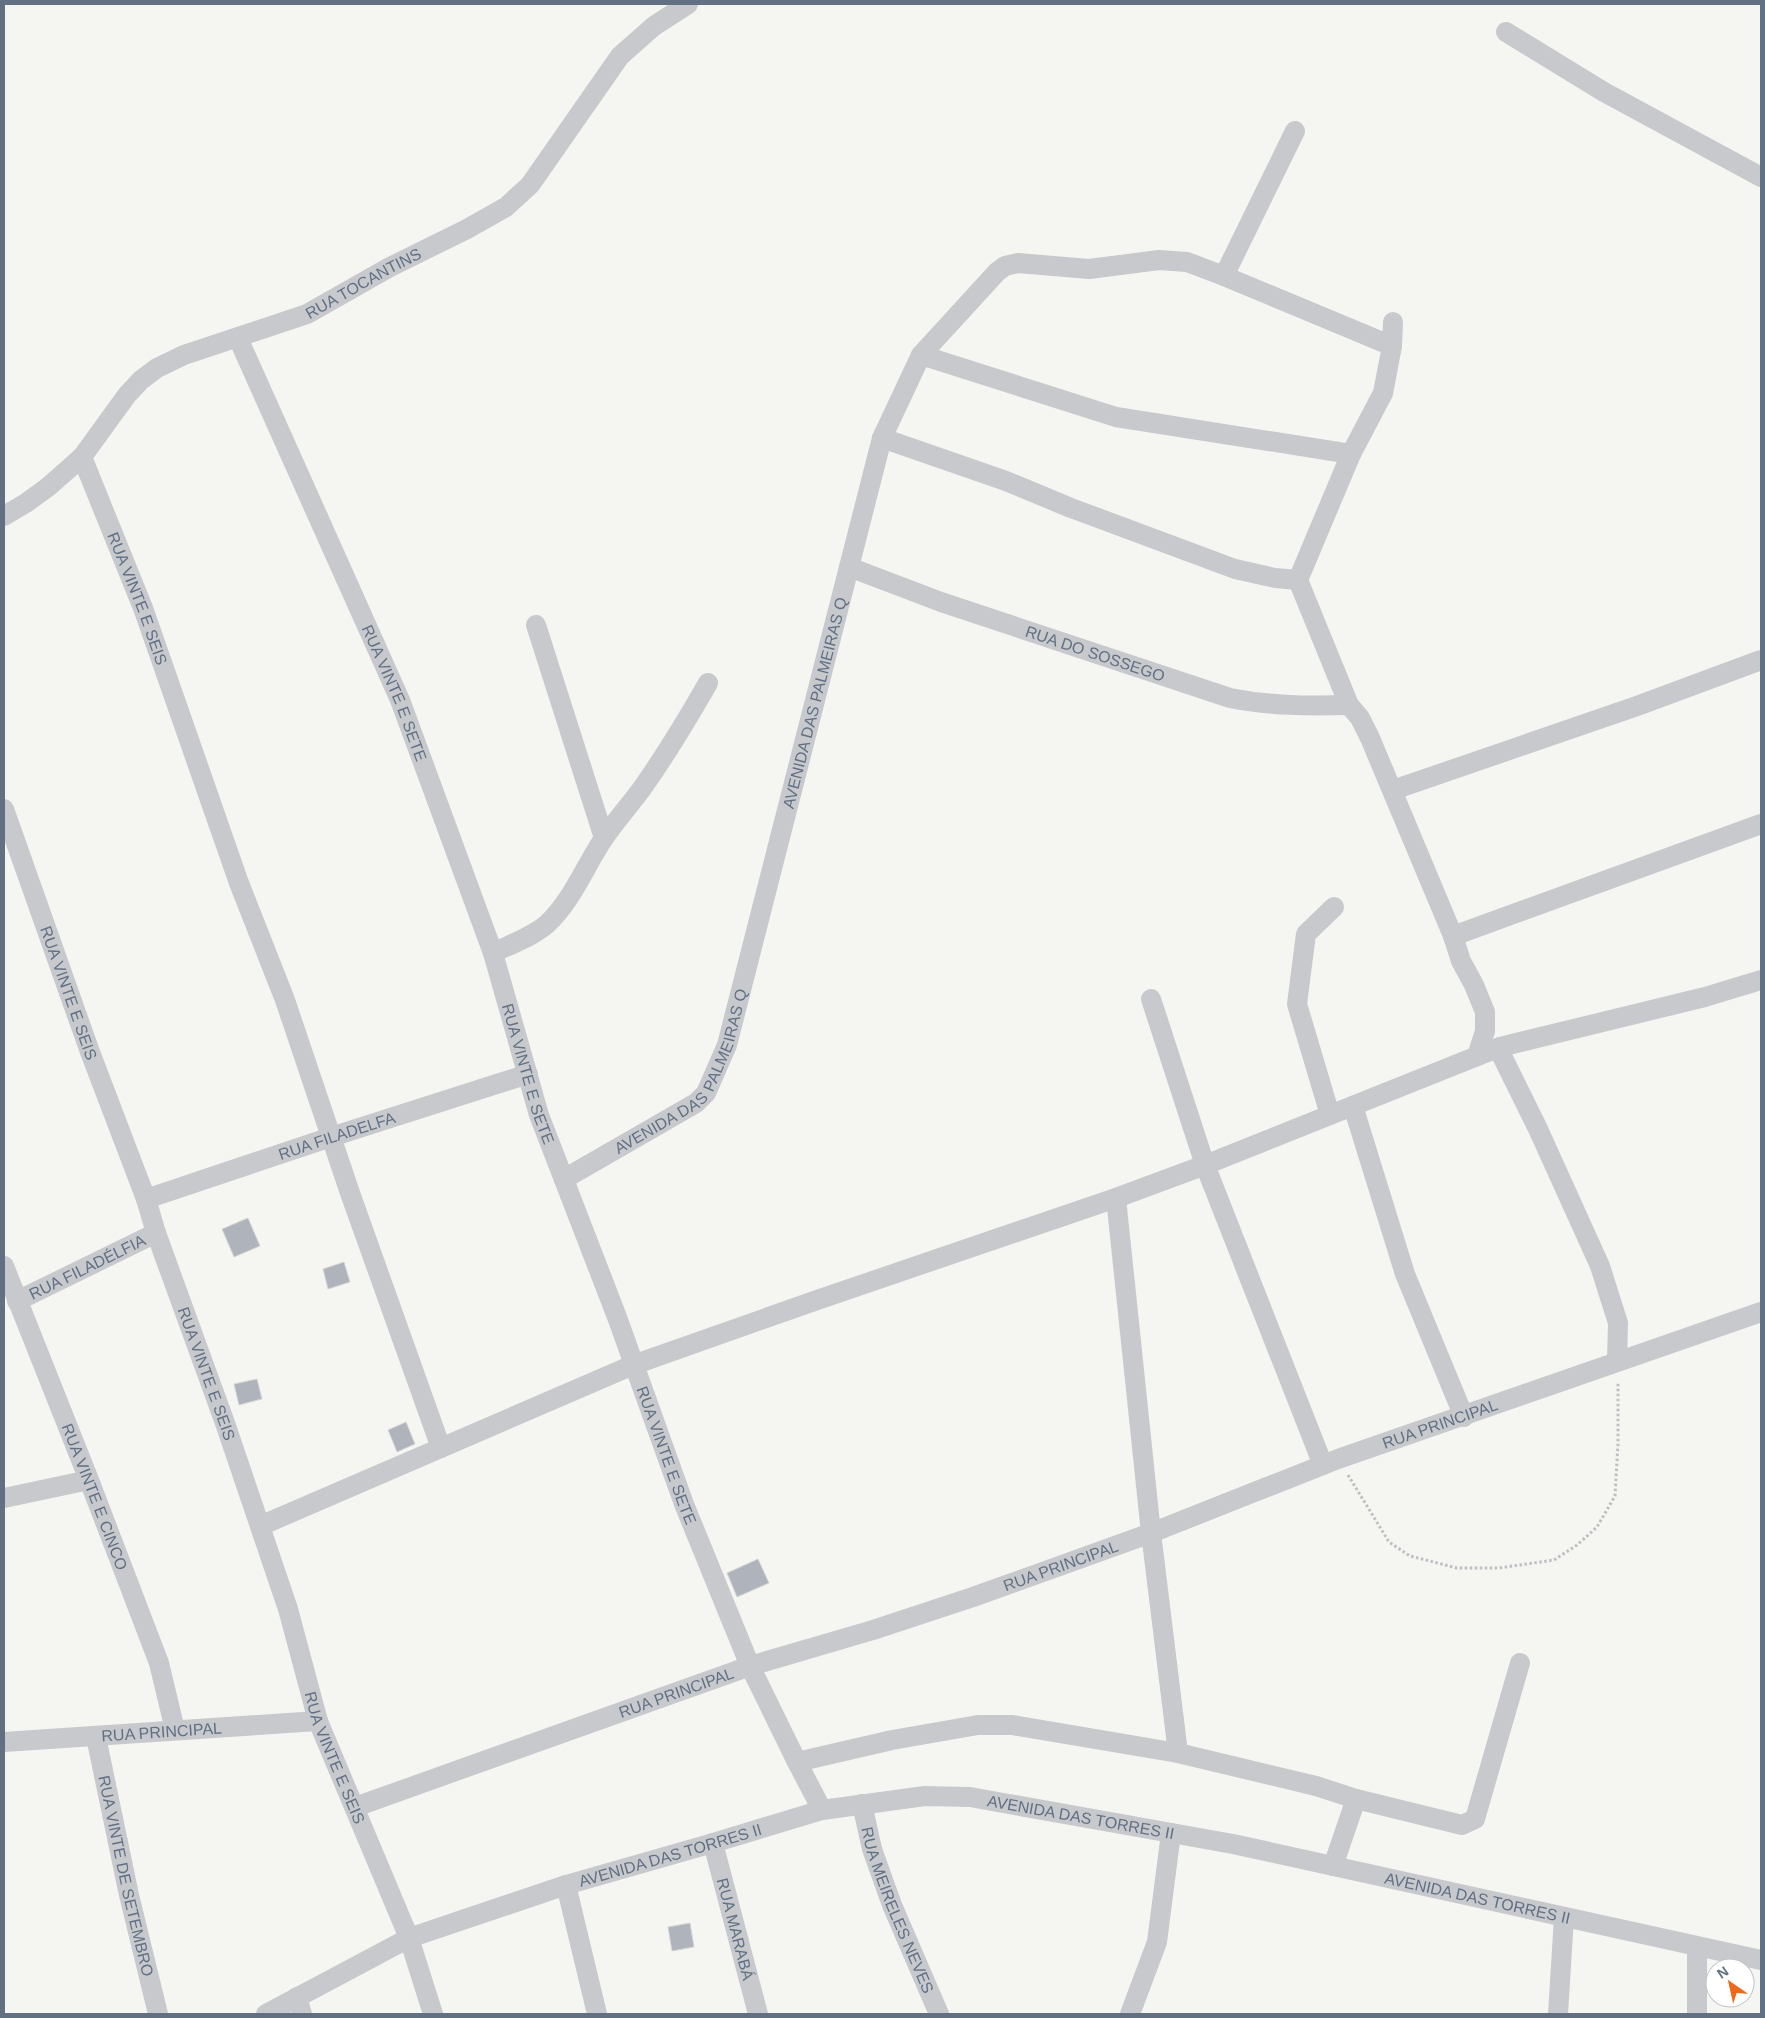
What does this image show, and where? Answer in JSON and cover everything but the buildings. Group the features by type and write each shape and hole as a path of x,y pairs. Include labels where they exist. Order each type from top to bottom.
{"street":[{"name":"RUA TOCANTINS","path":"4,516 26,504 82,456 127,395 157,368 184,355 308,314 390,267 467,229 506,207 530,185 620,56 654,26 688,4"},
{"path":"1506,32 1604,92 1761,177"},
{"path":"1224,276 1295,131"},
{"name":"AVENIDA DAS PALMEIRAS Q","path":"564,1178 696,1103 706,1093 727,1045 808,735 882,438 921,355 1005,266 1018,263 1089,269 1159,260 1187,262 1392,346"},
{"path":"1393,322 1392,346 1383,393 1351,454 1298,580 1349,704 1360,718 1370,738 1453,936 1461,961 1486,1012 1485,1032 1477,1056"},
{"name":"RUA VINTE E SETE","path":"238,338 400,700 493,953 539,1115 684,1504 750,1666 796,1762 822,1810"},
{"path":"921,355 1116,417 1351,454"},
{"path":"882,438 1006,481 1071,508 1236,569 1275,578 1298,580"},
{"name":"RUA VINTE E SEIS","path":"82,456 143,608 240,883 285,1000 331,1137 441,1448"},
{"name":"RUA DO SOSSEGO","path":"849,567 940,602 1230,698 1259,704 1278,705 1349,704"},
{"path":"536,625 604,838"},
{"path":"1392,790 1636,706 1761,660"},
{"path":"493,953 546,925 571,894 604,838 670,748 708,683"},
{"name":"RUA VINTE E SEIS","path":"4,809 90,1052 146,1200 260,1526 288,1609 318,1721 409,1938 434,2014"},
{"path":"1453,936 1761,824"},
{"path":"1330,1115 1297,1004 1306,934 1334,906"},
{"path":"260,1526 633,1365 1204,1166 1500,1046 1705,997 1761,980"},
{"path":"1151,999 1204,1166 1331,1462"},
{"path":"1500,1046 1502,1056 1538,1129 1600,1266 1618,1324 1617,1361"},
{"name":"RUA FILADELFA","path":"146,1200 331,1137 528,1074"},
{"path":"1353,1106 1405,1274 1464,1416"},
{"path":"1116,1198 1151,1533 1178,1753"},
{"name":"RUA FILADÉLFIA","path":"17,1301 156,1233"},
{"name":"RUA VINTE E CINCO","path":"4,1266 159,1663 175,1730"},
{"name":"RUA PRINCIPAL","path":"355,1807 750,1666 873,1630 973,1597 1151,1533 1331,1462 1761,1312"},
{"path":"4,1498 89,1480"},
{"path":"796,1762 892,1740 978,1724 1012,1725 1178,1753 1316,1786 1356,1799 1456,1824 1466,1824 1475,1819 1520,1663"},
{"name":"RUA PRINCIPAL","path":"4,1742 318,1721"},
{"name":"RUA VINTE DE SETEMBRO","path":"96,1737 129,1895 158,2014"},
{"name":"AVENIDA DAS TORRES II","path":"266,2014 300,2005 409,1938 566,1885 822,1810 925,1796 970,1797 1233,1844 1761,1960"},
{"path":"1332,1866 1356,1799"},
{"name":"RUA MEIRELES NEVES","path":"862,1804 872,1849 892,1905 939,2014"},
{"path":"1130,2014 1157,1942 1171,1833"},
{"name":"RUA MARABÁ","path":"713,1843 758,2014"},
{"path":"566,1885 597,2014"},
{"path":"1558,2014 1564,1917"},
{"path":"1697,2014 1698,1947"}],"path":[{"path":"1331,1462 1389,1542 1410,1556 1457,1568 1499,1568 1554,1560 1577,1546 1597,1527 1615,1496 1618,1444 1617,1361"}]}
